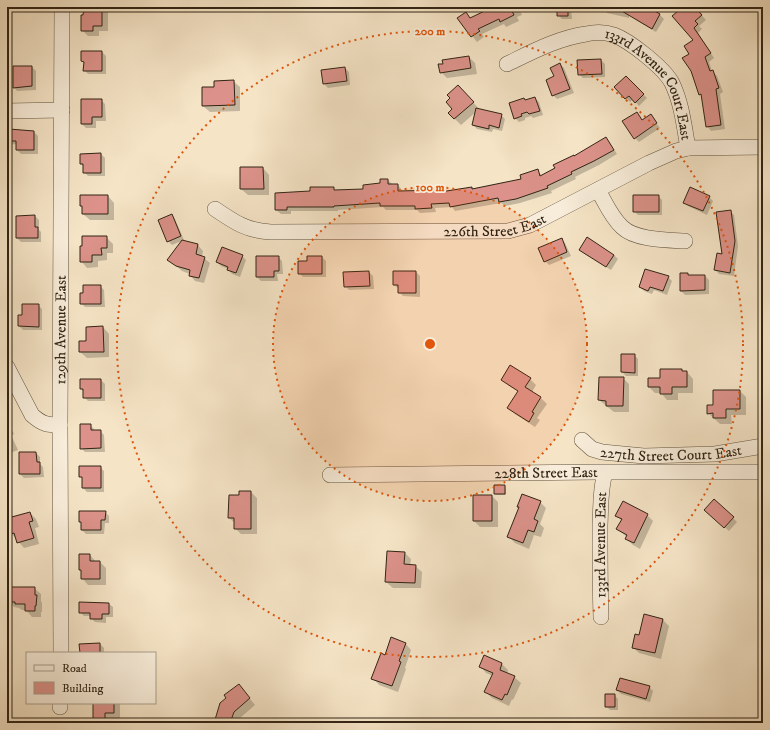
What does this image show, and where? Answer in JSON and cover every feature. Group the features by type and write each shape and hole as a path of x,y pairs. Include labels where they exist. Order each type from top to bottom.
{"street":[{"name":"129th Avenue East","path":"60,652 62,7"},
{"name":"133rd Avenue Court East","path":"507,64 560,40 577,35 596,33 614,35 638,50 666,74 671,82 681,109 688,148"},
{"path":"7,111 62,110"},
{"name":"226th Street East","path":"215,210 236,224 259,232 508,231 530,225 659,158 676,151 688,148 763,147"},
{"path":"598,190 617,222 623,228 645,237 685,241"},
{"path":"7,367 32,415 47,425 60,425"},
{"name":"227th Street Court East","path":"582,440 592,449 602,452 644,456 715,454 763,446"},
{"name":"228th Street East","path":"330,475 763,472"},
{"name":"133rd Avenue East","path":"601,617 601,502 602,483 605,473"}],"building":[{"path":"84,7 102,7 102,26 93,26 93,31 81,31 81,15 83,15"},
{"path":"493,7 510,7 514,15 500,22 499,19 478,29 480,31 471,37 457,18 466,12 470,18"},
{"path":"557,7 568,7 568,16 557,16"},
{"path":"615,7 648,7 660,14 652,29"},
{"path":"683,7 695,7 702,15 695,21 698,24 694,28 711,53 705,57 710,71 713,70 719,88 716,89 721,125 706,127 701,94 699,95 691,71 682,58 689,54 684,46 693,40 672,16"},
{"path":"81,51 102,51 102,71 83,71 84,62 81,61"},
{"path":"469,56 471,68 440,73 438,64 443,64 442,60"},
{"path":"601,59 602,74 578,75 577,60"},
{"path":"560,63 570,89 552,96 546,80 554,76 550,68"},
{"path":"13,66 32,66 32,86 13,88"},
{"path":"345,67 347,81 323,84 321,70"},
{"path":"626,76 644,94 635,103 629,96 625,99 614,87"},
{"path":"234,80 235,105 202,106 202,87 214,87 214,81"},
{"path":"458,85 474,102 454,119 448,113 452,109 446,102 450,98 447,95"},
{"path":"535,97 540,111 529,114 527,112 514,119 509,103 524,98 525,100"},
{"path":"81,99 102,99 102,117 92,117 92,124 81,124"},
{"path":"476,108 502,114 499,128 489,125 489,129 472,125"},
{"path":"637,112 642,120 651,114 657,123 634,139 622,121"},
{"path":"9,129 34,131 34,150 16,150 16,141 9,141"},
{"path":"606,137 614,150 571,172 572,174 547,186 548,188 516,199 499,202 498,198 450,207 449,203 431,204 432,208 415,209 415,206 380,206 380,203 334,207 287,207 287,210 275,210 275,193 310,191 310,187 334,187 334,190 363,189 363,185 380,183 380,179 388,179 388,184 398,184 398,191 440,190 440,192 472,187 472,189 521,179 520,175 538,169 540,176 555,168 553,165 574,156"},
{"path":"101,153 101,173 83,173 83,164 80,164 80,154"},
{"path":"240,167 263,167 264,189 240,189"},
{"path":"690,187 710,196 703,211 683,203"},
{"path":"80,195 108,195 108,214 82,214"},
{"path":"633,195 659,195 659,212 633,212"},
{"path":"731,210 735,241 730,273 714,270 717,253 722,254 716,212"},
{"path":"172,214 181,236 167,242 158,220"},
{"path":"35,215 35,227 38,227 38,238 16,238 16,216"},
{"path":"82,236 107,236 107,248 101,248 102,255 92,255 92,262 80,262 80,246 82,246"},
{"path":"587,237 614,255 606,267 579,250"},
{"path":"562,238 567,252 544,262 538,248"},
{"path":"182,240 198,244 196,254 205,257 199,278 189,276 190,270 176,266 167,260"},
{"path":"222,247 243,255 236,273 227,270 228,267 216,262"},
{"path":"256,256 279,256 279,271 274,271 274,277 256,277"},
{"path":"307,256 322,256 322,274 298,274 298,261 307,261"},
{"path":"645,269 669,276 663,291 650,287 648,291 639,287"},
{"path":"369,271 370,286 344,287 343,272"},
{"path":"393,271 416,271 416,293 398,293 398,285 393,285"},
{"path":"680,273 688,273 688,275 705,275 705,290 680,291"},
{"path":"83,285 101,285 101,304 80,304 80,293 83,293"},
{"path":"22,304 39,304 39,327 18,326 18,315 22,315"},
{"path":"103,326 104,352 79,352 79,341 86,341 86,327"},
{"path":"621,354 635,354 635,373 621,372"},
{"path":"510,365 531,378 525,387 541,397 532,412 534,413 529,422 507,408 518,391 501,380"},
{"path":"660,369 682,369 682,371 687,371 687,387 672,387 672,394 660,394 660,387 648,387 648,378 660,378"},
{"path":"599,377 624,377 623,406 606,406 606,401 598,400"},
{"path":"80,379 101,379 101,398 83,398 83,389 80,389"},
{"path":"713,390 740,390 740,409 726,409 726,418 713,418 713,413 707,414 707,405 713,405"},
{"path":"80,424 91,424 91,430 101,430 101,448 80,449"},
{"path":"19,452 36,452 37,462 40,462 40,474 19,474"},
{"path":"79,466 101,466 101,488 82,488 82,477 79,477"},
{"path":"494,485 505,485 505,494 494,494"},
{"path":"239,491 251,491 251,529 234,529 234,518 228,518 229,495 239,495"},
{"path":"522,494 541,501 534,519 538,521 534,532 528,530 523,543 507,537 519,507 517,507"},
{"path":"473,495 492,495 492,521 473,521"},
{"path":"714,499 734,517 724,528 704,510"},
{"path":"623,501 648,514 634,543 625,539 627,535 616,529 622,519 615,516"},
{"path":"79,511 106,511 105,520 101,520 101,530 81,530"},
{"path":"30,512 33,521 29,522 34,538 17,543 14,533 11,534 8,518"},
{"path":"387,551 405,552 404,564 416,565 415,583 385,582"},
{"path":"79,554 90,554 90,561 100,561 100,579 81,579 81,570 79,570"},
{"path":"7,587 35,587 35,595 37,595 35,611 25,611 25,604 7,602"},
{"path":"79,602 109,603 109,614 102,614 102,619 90,619 90,613 79,613"},
{"path":"644,614 663,619 655,653 632,648 635,634 639,635"},
{"path":"391,637 406,643 392,686 371,679 381,653 385,655"},
{"path":"100,643 100,652 80,652 79,644"},
{"path":"484,655 502,663 500,670 515,676 507,695 505,694 502,700 484,692 493,673 479,667"},
{"path":"620,678 650,686 646,699 616,690"},
{"path":"239,684 250,698 234,712 230,723 214,723 220,703 226,698 224,695"},
{"path":"605,694 615,694 615,707 605,707"},
{"path":"93,704 114,704 114,713 105,713 105,719 93,719"}]}
